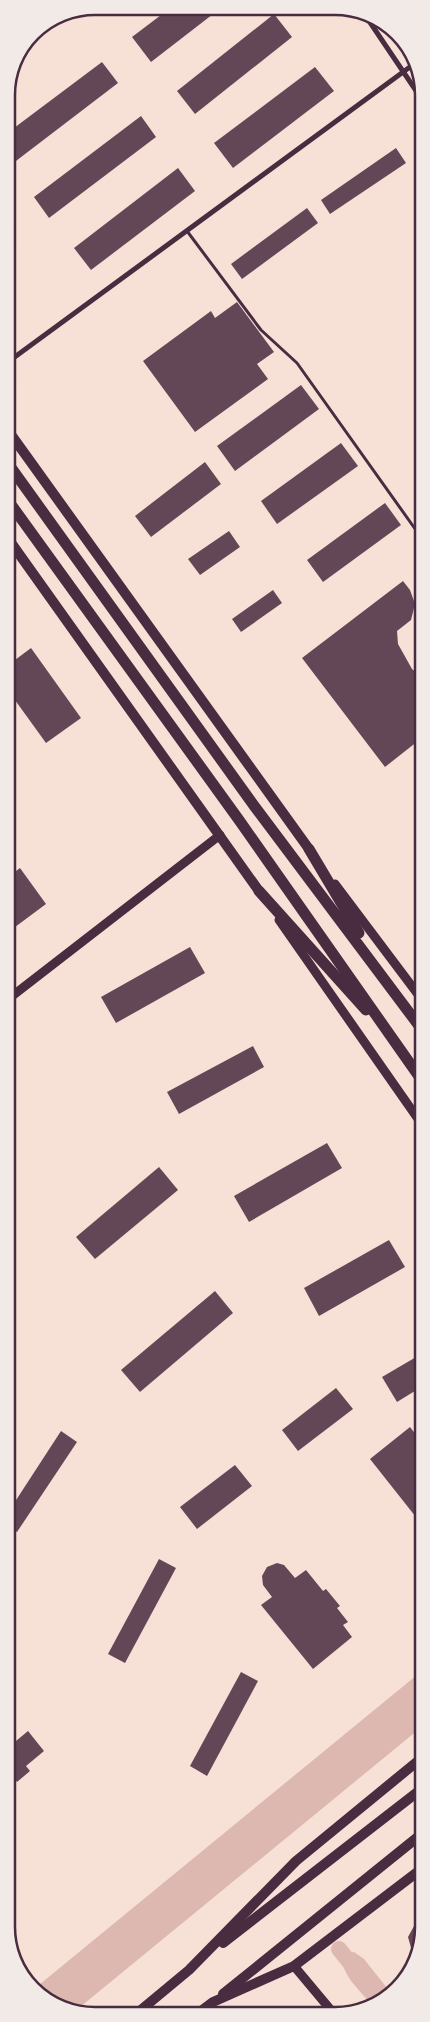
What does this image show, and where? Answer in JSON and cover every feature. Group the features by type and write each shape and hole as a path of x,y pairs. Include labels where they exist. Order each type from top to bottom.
{"highway":[{"path":"15,474 255,806 410,1012"},
{"path":"15,511 151,698 415,1071"},
{"path":"309,849 346,913 415,1019"},
{"path":"259,891 339,982 390,1035"}],"main road":[{"path":"15,441 309,849"},
{"path":"15,550 259,891"},
{"path":"189,1970 296,1861 415,1763"},
{"path":"144,2007 189,1970 415,1794"},
{"path":"206,2007 415,1839"},
{"path":"212,2002 294,1966 415,1874"}],"street":[{"path":"371,23 414,88"},
{"path":"15,357 410,67"},
{"path":"15,994 220,835"},
{"path":"309,849 415,990"},
{"path":"259,891 415,1115"},
{"path":"294,1966 328,2007"}],"lane":[{"path":"187,231 261,330 298,363 415,529"}],"shaded area":[{"path":"415,1677 415,1732 82,2005 64,2001 40,1984"},
{"path":"354,1952 364,1959 387,1988 367,2000 347,1974 344,1968 343,1954"}],"building":[{"path":"161,15 212,15 151,62 132,37"},
{"path":"273,15 275,15 292,37 195,114 177,91"},
{"path":"102,62 118,83 15,162 15,127"},
{"path":"315,67 334,91 233,168 214,143"},
{"path":"141,116 156,137 49,218 34,197"},
{"path":"396,148 406,163 330,214 321,200"},
{"path":"178,168 195,191 91,270 74,248"},
{"path":"307,208 318,223 242,279 231,264"},
{"path":"237,302 274,352 257,364 268,379 195,432 143,361 211,311 215,318"},
{"path":"301,385 319,409 235,471 217,446"},
{"path":"341,443 358,466 277,524 261,501"},
{"path":"205,462 221,484 151,537 135,516"},
{"path":"385,503 401,525 323,582 307,560"},
{"path":"229,531 240,547 200,575 188,559"},
{"path":"403,581 410,590 415,604 411,620 397,631 398,644 415,671 415,743 385,767 302,658"},
{"path":"273,590 282,603 241,632 232,619"},
{"path":"31,648 81,718 46,743 15,700 15,660"},
{"path":"20,868 46,904 15,927 15,872"},
{"path":"190,947 205,973 116,1023 101,997"},
{"path":"253,1046 264,1067 179,1114 167,1092"},
{"path":"327,1143 342,1168 249,1222 234,1196"},
{"path":"159,1167 178,1190 95,1259 76,1237"},
{"path":"389,1240 405,1267 319,1316 304,1288"},
{"path":"215,1291 233,1313 140,1392 121,1370"},
{"path":"415,1358 415,1391 397,1402 382,1377"},
{"path":"336,1388 353,1409 298,1451 282,1430"},
{"path":"410,1427 415,1434 415,1516 370,1459"},
{"path":"61,1431 77,1442 17,1532 15,1531 15,1502"},
{"path":"235,1465 252,1486 197,1529 180,1507"},
{"path":"159,1559 176,1568 125,1663 108,1654"},
{"path":"277,1563 284,1565 295,1578 306,1570 323,1591 326,1589 340,1606 337,1608 348,1622 343,1625 352,1637 313,1669 261,1605 272,1597 263,1585 262,1576 267,1567"},
{"path":"241,1672 258,1681 207,1776 190,1766"},
{"path":"28,1731 44,1751 26,1766 30,1771 17,1782 15,1780 15,1742"},
{"path":"414,1926 415,1932 411,1949 408,1937"}],"waterway":[{"path":"339,1949 356,1970"}]}
